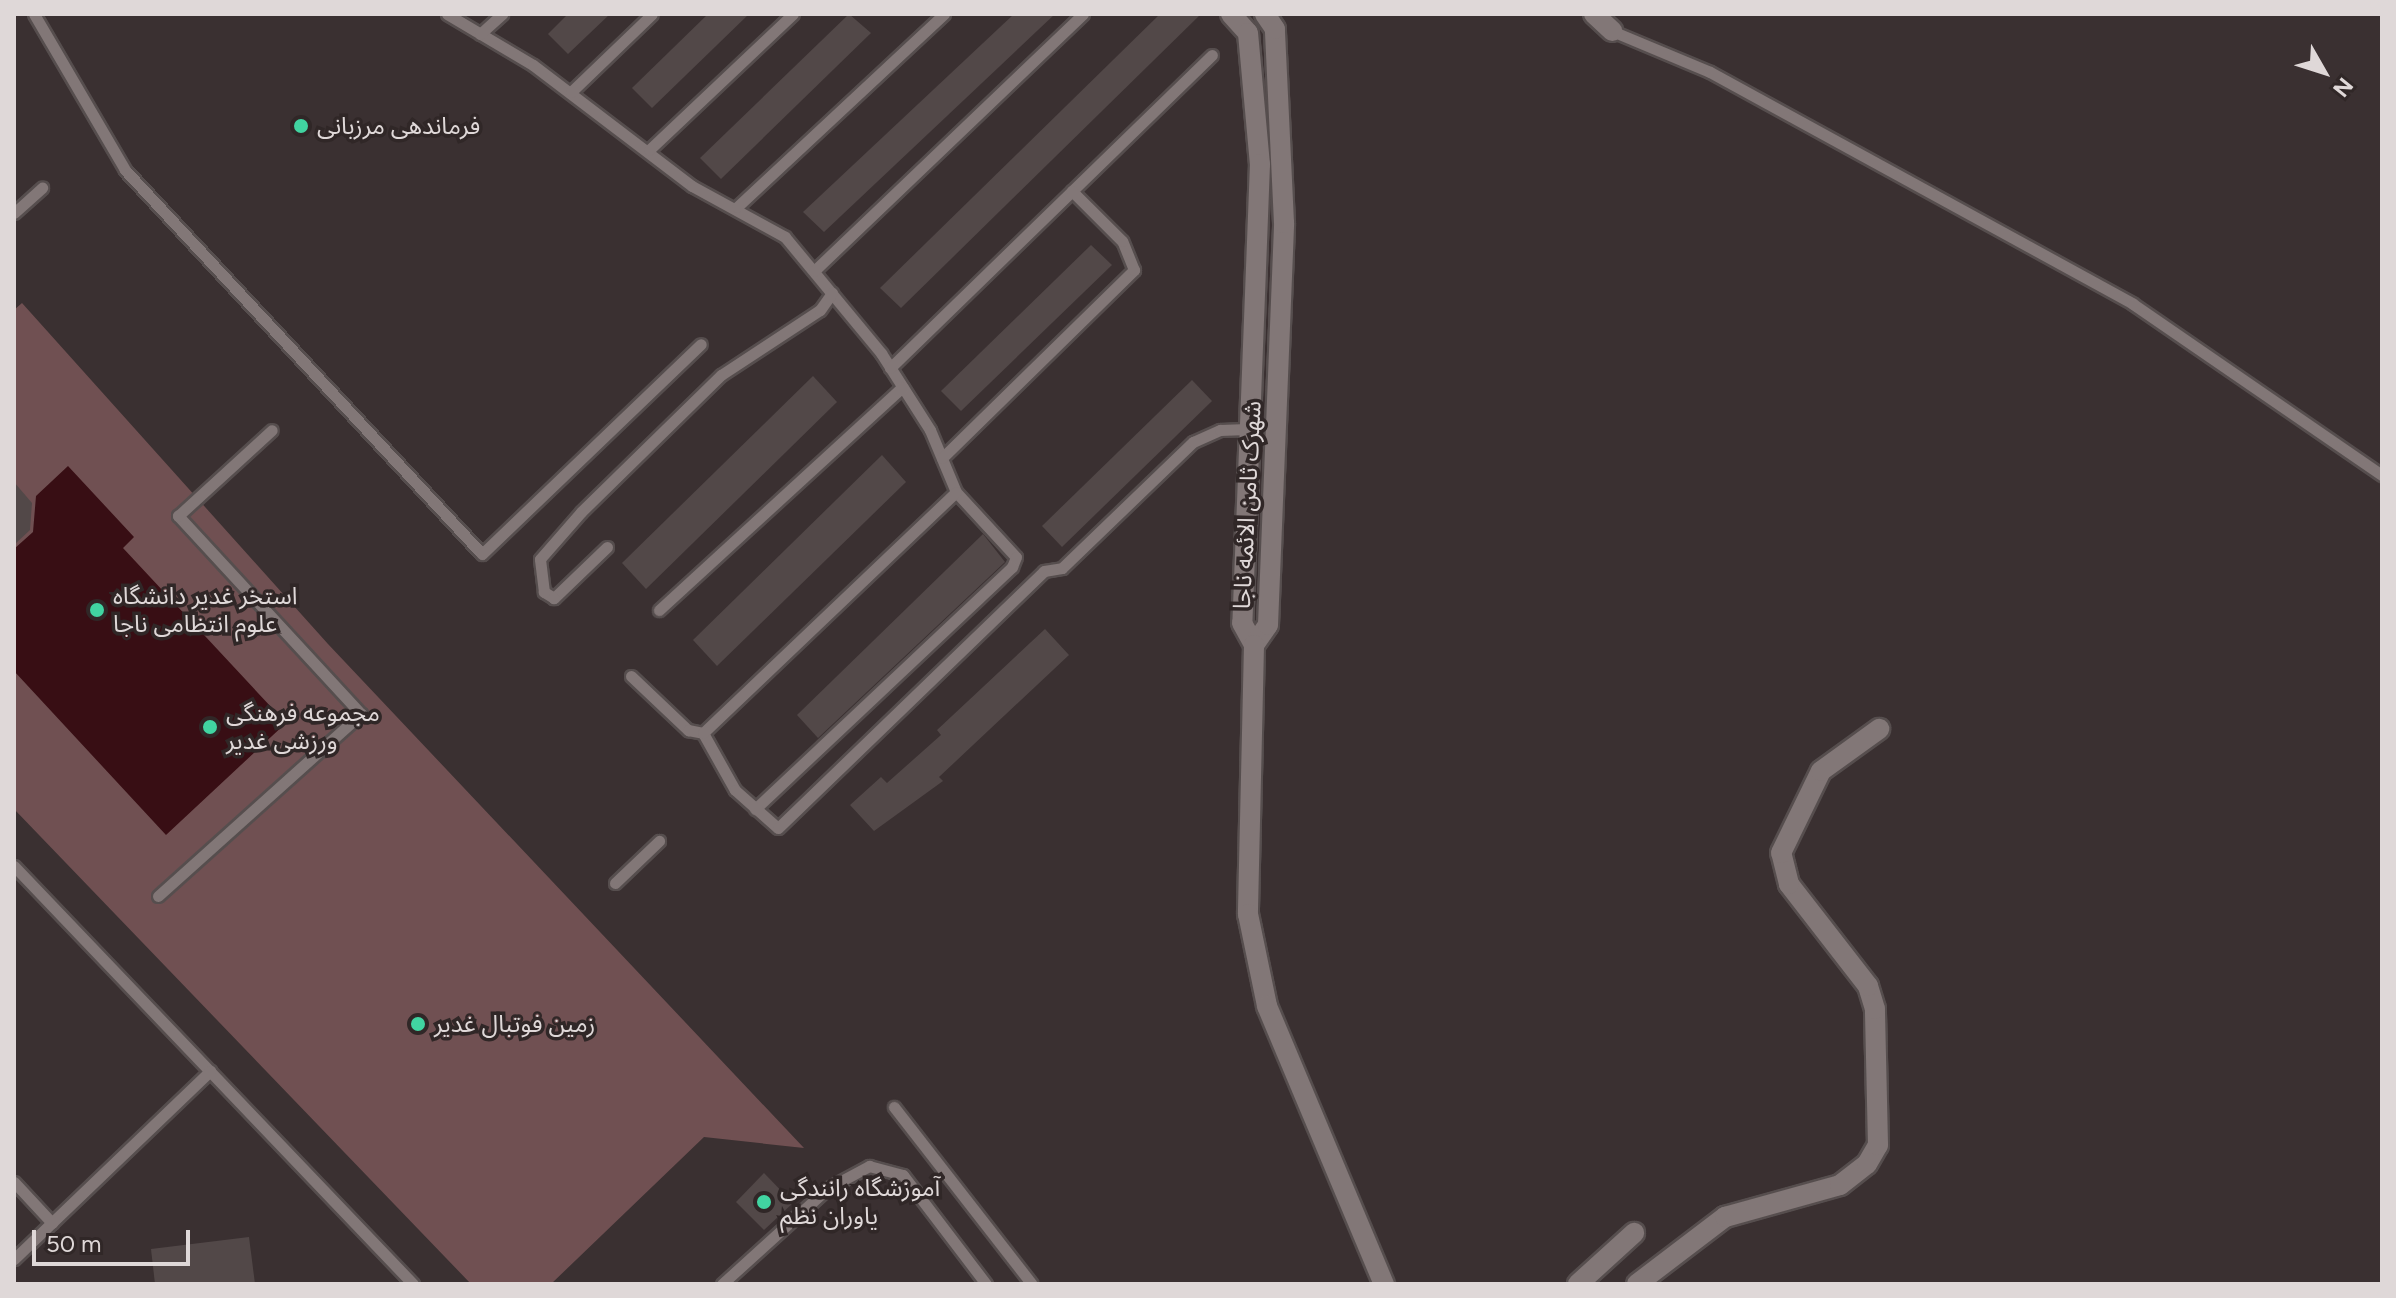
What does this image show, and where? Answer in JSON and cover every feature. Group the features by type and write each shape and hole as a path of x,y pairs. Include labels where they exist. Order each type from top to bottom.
{"street":[{"name":"شهرک ثامن الائمه ناجا","path":"1231,14 1248,33 1258,147 1242,623 1254,645 1268,625 1277,429 1284,147 1275,29 1265,14"},
{"path":"1594,14 1612,31"},
{"path":"1258,147 1284,147"},
{"path":"1247,429 1277,429"},
{"path":"1254,645 1248,914 1263,991 1384,1284"},
{"path":"1637,1284 1725,1217 1840,1185 1867,1164 1878,1145 1875,1009 1868,986 1789,884 1781,853 1821,771 1879,729"},
{"path":"1578,1284 1634,1233"}],"lane":[{"path":"34,14 125,170 482,554 701,344"},
{"path":"447,14 571,92 692,186 737,207 785,237 890,368 942,458 956,492 1016,557 1012,567 755,809"},
{"path":"480,34 502,14"},
{"path":"571,92 652,14"},
{"path":"649,150 793,14"},
{"path":"737,207 944,14"},
{"path":"814,271 1083,14"},
{"path":"1612,31 1710,72 2133,304 2382,475"},
{"path":"890,368 1212,55"},
{"path":"14,213 42,188"},
{"path":"942,458 1134,270 1122,241 1072,191"},
{"path":"607,547 554,598 544,592 540,559 581,512 721,375 820,310 832,293"},
{"path":"659,610 902,387"},
{"path":"703,733 715,761 755,809 778,828 1044,571 1062,568 1193,442 1220,430 1247,429"},
{"path":"158,896 361,714 178,516 272,430"},
{"path":"703,733 956,492"},
{"path":"631,676 688,730 703,733"},
{"path":"615,883 659,841"},
{"path":"14,866 413,1284"},
{"path":"14,1259 210,1071"},
{"path":"894,1107 1032,1284"},
{"path":"722,1284 828,1188 869,1166 903,1175 986,1284"},
{"path":"14,1182 52,1223"}],"shaded area":[{"name":"مجموعه فرهنگی ورزشی غدیر","path":"22,303 328,644 804,1148 704,1137 551,1284 471,1284 14,809 14,310"},
{"name":"استخر غدیر دانشگاه علوم انتظامی ناجا","path":"68,466 134,537 123,548 286,723 166,835 14,671 14,549 33,532 36,496"}],"building":[{"path":"568,14 610,14 568,54 548,34"},
{"path":"708,14 749,14 652,108 632,88"},
{"path":"849,14 871,33 721,179 700,158"},
{"path":"1014,14 1055,14 824,232 803,212"},
{"path":"1160,14 1201,14 901,308 880,288"},
{"path":"1091,245 1112,265 961,411 941,391"},
{"path":"813,376 837,402 646,589 622,563"},
{"path":"1192,380 1212,401 1062,547 1042,526"},
{"path":"882,455 906,482 717,666 693,640"},
{"path":"14,482 32,503 30,530 14,545"},
{"path":"983,534 1005,562 818,738 797,715"},
{"path":"1045,629 1069,655 939,777 943,781 874,831 850,805 881,777 887,783 941,735 937,730"},
{"name":"آموزشگاه رانندگی یاوران نظم","path":"764,1173 793,1203 764,1230 736,1202"},
{"path":"249,1237 255,1284 155,1284 151,1249"}],"place":[{"name":"فرماندهی مرزبانی","path":"301,126"},
{"name":"استخر غدیر دانشگاه علوم انتظامی ناجا","path":"97,610"},
{"name":"مجموعه فرهنگی ورزشی غدیر","path":"210,727"},
{"name":"زمین فوتبال غدیر","path":"418,1024"},
{"name":"آموزشگاه رانندگی یاوران نظم","path":"764,1202"}]}
